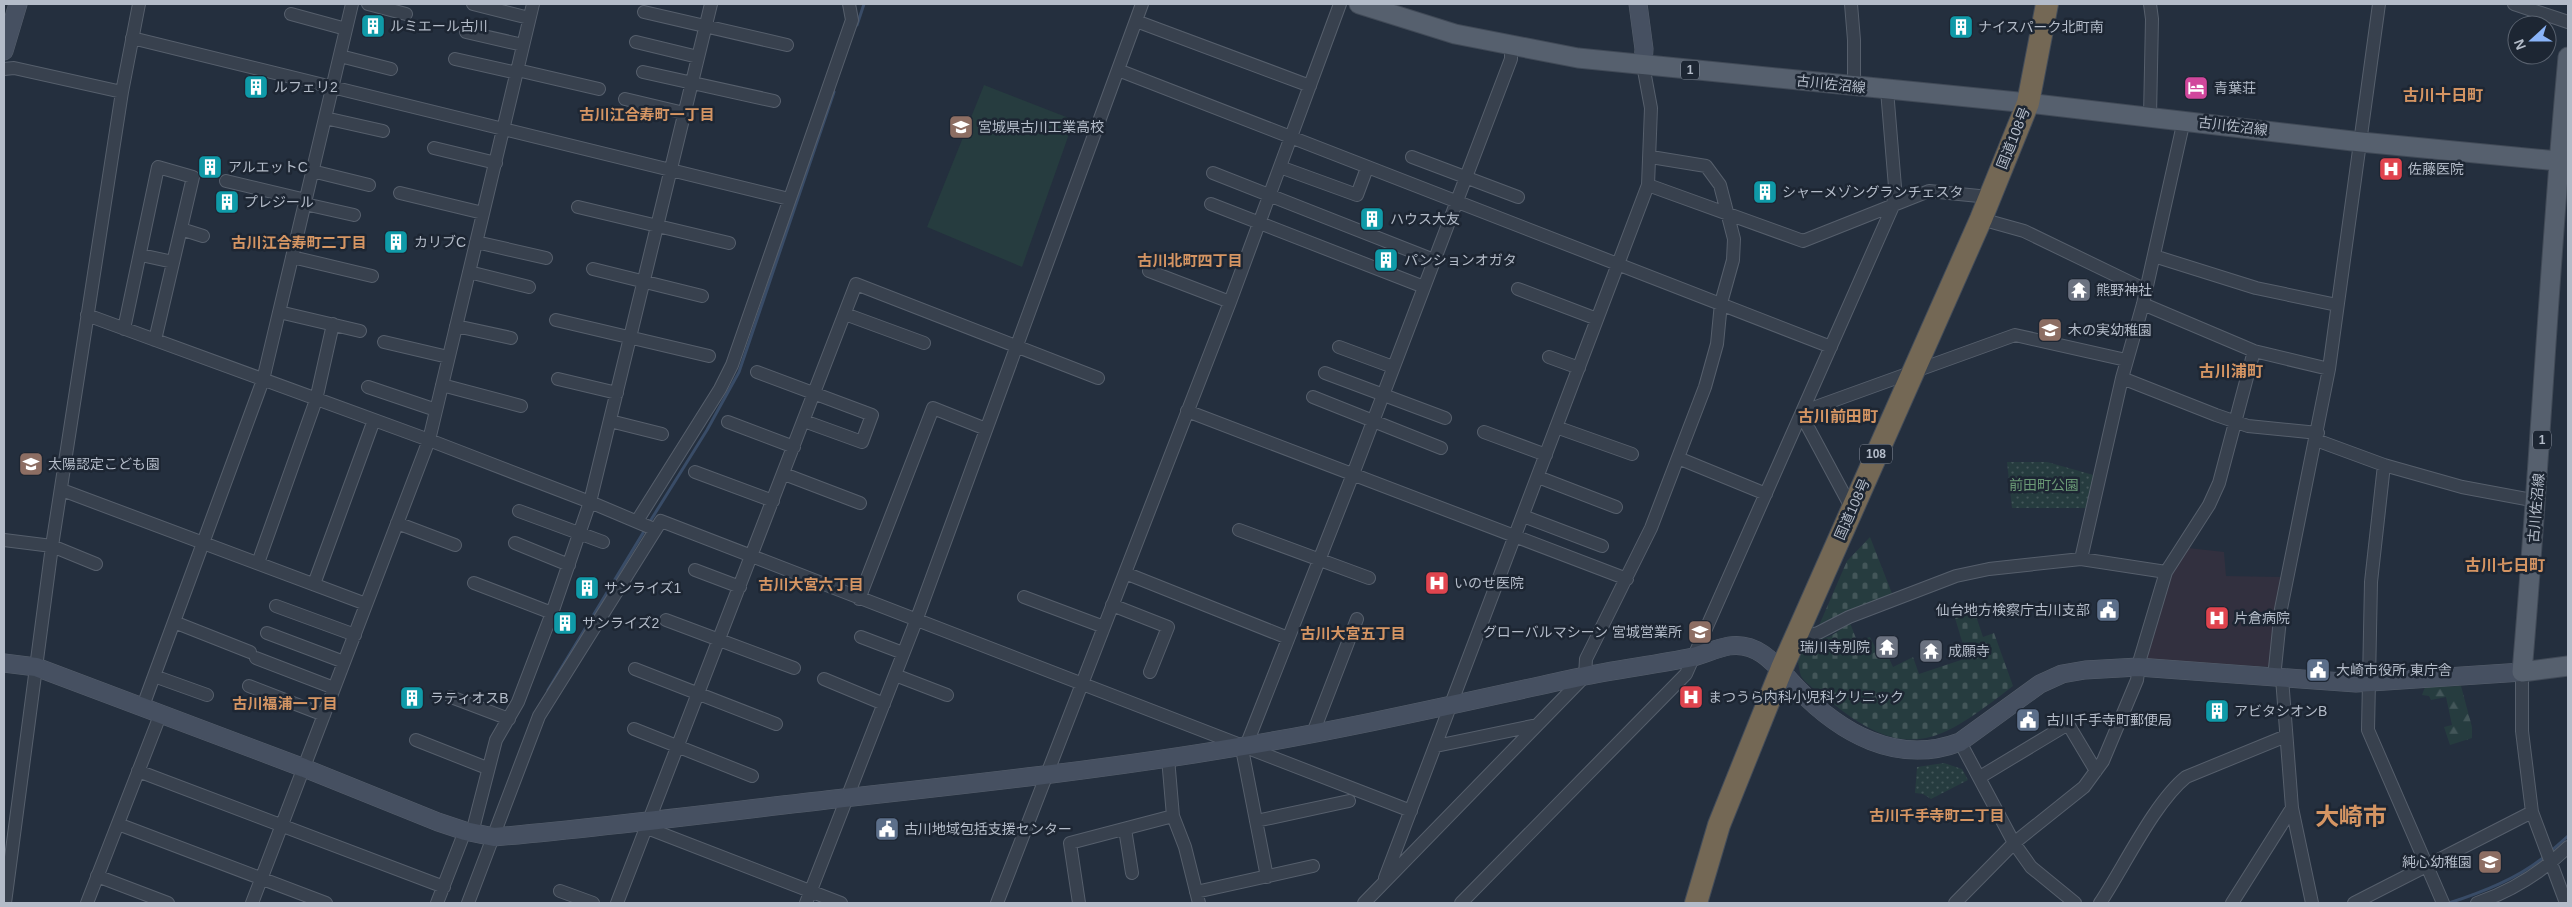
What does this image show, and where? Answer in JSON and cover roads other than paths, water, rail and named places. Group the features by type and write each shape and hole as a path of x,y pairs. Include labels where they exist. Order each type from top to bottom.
{"highway":[{"name":"国道108号","path":"1696,903 1718,825 1782,668 1980,219 2028,102 2047,4"}],"main road":[{"name":"古川佐沼線","path":"1359,4 1447,32 1511,47 1578,58 1888,90 2028,102 2361,142 2563,162 2522,672"},
{"path":"2563,162 2568,57"},
{"path":"2522,672 2568,666"}],"street":[{"path":"5,903 52,546 122,92 139,4"},
{"path":"143,706 262,380 352,4"},
{"path":"368,4 406,14"},
{"path":"473,4 529,18"},
{"path":"252,903 428,440 533,4"},
{"path":"468,903 481,835 487,768 496,740 518,702 552,613 590,502 711,4"},
{"path":"639,522 720,389 732,365 852,20 849,4"},
{"path":"808,897 916,621 1142,4"},
{"path":"1002,902 1046,775 1230,302 1340,4"},
{"path":"1383,883 1648,184 1651,157 1651,108 1643,65 1644,49 1638,4"},
{"path":"1851,4 1854,40 1854,86"},
{"path":"2150,4 2152,19 2150,116"},
{"path":"2312,903 2292,808 2286,736 2278,678 2281,609 2296,524 2317,436 2329,370 2379,4"},
{"path":"2514,4 2568,22"},
{"path":"4,51 14,5"},
{"path":"644,12 787,45"},
{"path":"291,14 346,29"},
{"path":"1136,21 1310,86"},
{"path":"466,32 523,45"},
{"path":"132,38 789,199"},
{"path":"636,42 698,57"},
{"path":"1267,876 1243,754 1353,474 1511,59 1511,47"},
{"path":"340,56 391,69"},
{"path":"455,59 600,88"},
{"path":"4,69 14,68 122,92"},
{"path":"1118,70 1456,203 1721,303 1831,347"},
{"path":"642,72 774,101"},
{"path":"1461,903 1686,674 1893,206 1896,188 1888,90"},
{"path":"625,99 684,113"},
{"path":"325,118 383,131"},
{"path":"2081,558 2126,360 2143,304 2184,120"},
{"path":"434,148 496,163"},
{"path":"1412,157 1518,197"},
{"path":"1364,903 1585,676 1586,659 1652,528 1705,387 1716,344 1721,303 1733,260 1734,239 1720,185 1706,166 1651,157"},
{"path":"124,328 141,255 158,167 193,177 155,340"},
{"path":"1280,167 1357,196 1367,168"},
{"path":"312,171 369,184"},
{"path":"1213,173 1434,260"},
{"path":"226,181 354,215"},
{"path":"1648,184 1803,242 1930,191 1989,197"},
{"path":"400,193 483,214"},
{"path":"1211,204 1424,287"},
{"path":"578,207 729,243"},
{"path":"1980,219 2024,231 2146,290"},
{"path":"181,229 203,236"},
{"path":"476,242 546,258"},
{"path":"141,255 173,262"},
{"path":"2154,256 2256,288 2337,305"},
{"path":"292,257 372,276"},
{"path":"593,269 702,296"},
{"path":"1150,271 1230,302"},
{"path":"469,272 529,287"},
{"path":"617,903 856,284 1098,378"},
{"path":"1518,289 1597,319"},
{"path":"2143,304 2254,352 2329,370"},
{"path":"279,312 360,331"},
{"path":"845,314 924,343"},
{"path":"87,315 428,440 590,502 654,529"},
{"path":"556,320 709,356"},
{"path":"258,563 316,400 332,324"},
{"path":"456,326 511,338"},
{"path":"1802,413 2015,336 2126,360"},
{"path":"384,342 448,357"},
{"path":"1339,347 1394,367"},
{"path":"1956,903 2014,843 2084,787 2103,761 2137,680 2138,667 2166,572 2209,505 2218,483 2254,352"},
{"path":"1549,357 1578,368"},
{"path":"757,372 872,414 862,442 804,421"},
{"path":"1325,374 1445,418"},
{"path":"2122,378 2248,426 2317,436 2384,465 2462,487 2537,501"},
{"path":"558,379 617,393"},
{"path":"442,386 520,406"},
{"path":"368,387 436,410"},
{"path":"1313,397 1441,448"},
{"path":"859,599 933,408 986,429"},
{"path":"1187,411 1627,579"},
{"path":"1802,413 1852,509"},
{"path":"314,584 374,420"},
{"path":"610,421 662,434"},
{"path":"728,422 794,447"},
{"path":"1556,428 1632,454"},
{"path":"1484,432 1546,456"},
{"path":"1678,458 1766,494"},
{"path":"2384,465 2371,582 2368,730 2424,866 2442,902"},
{"path":"695,472 773,501"},
{"path":"784,474 860,503"},
{"path":"1538,477 1616,507"},
{"path":"62,490 366,604"},
{"path":"519,511 604,542"},
{"path":"1523,516 1602,546"},
{"path":"438,903 444,886 481,835 539,716 654,529 661,521 1411,811"},
{"path":"397,523 455,545"},
{"path":"1238,530 1369,578"},
{"path":"4,540 52,546 96,564"},
{"path":"516,543 569,565"},
{"path":"1796,638 1818,633 1849,618 1956,576 2081,558 2166,572"},
{"path":"695,570 740,587"},
{"path":"1125,573 1288,638"},
{"path":"474,583 552,613"},
{"path":"1024,597 1104,628"},
{"path":"1112,605 1168,627 1150,672"},
{"path":"276,606 354,635"},
{"path":"1312,733 1356,619"},
{"path":"666,620 794,668"},
{"path":"174,622 334,688"},
{"path":"267,632 344,662"},
{"path":"861,636 904,653"},
{"path":"4,663 36,667 481,835 648,824 1046,775 1168,758 1246,746 1451,706 1585,676 1695,656 1732,646 1748,646 1782,668 1797,688 1841,724 1864,739 1882,747 1916,751 1948,746 1960,742 2040,684 2062,674 2085,670 2138,667 2370,683 2522,672 2522,730 2532,812 2566,903"},
{"path":"635,669 776,724"},
{"path":"895,675 947,696"},
{"path":"154,676 207,695"},
{"path":"824,679 884,704"},
{"path":"249,686 324,715"},
{"path":"451,698 509,718"},
{"path":"87,903 161,713"},
{"path":"1980,777 2068,724 2096,771"},
{"path":"1436,746 1537,725"},
{"path":"634,729 752,776"},
{"path":"2100,903 2148,826 2179,783 2186,777 2286,736"},
{"path":"416,740 487,768"},
{"path":"1960,742 2014,843 2031,867 2075,903"},
{"path":"1168,758 1173,816 1185,847 1198,898 1267,876 1313,866"},
{"path":"138,771 444,886"},
{"path":"1256,821 1349,801"},
{"path":"2232,903 2292,808"},
{"path":"2354,903 2532,812"},
{"path":"1079,903 1070,843 1173,816"},
{"path":"118,824 326,903"},
{"path":"648,824 808,897 841,903"},
{"path":"1125,829 1132,873"},
{"path":"2477,903 2516,885 2548,858 2568,847"},
{"path":"97,876 142,899 168,903"},
{"path":"560,891 593,903"}],"waterway":[{"path":"857,25 864,4"},
{"path":"649,523 707,430 739,372 834,92"},
{"path":"548,690 646,528"},
{"path":"2551,851 2568,836"},
{"path":"2449,903 2499,884 2522,872 2544,857"}],"place":[{"name":"ルミエール古川","path":"373,26"},
{"name":"ナイスパーク北町南","path":"1961,27"},
{"name":"ルフェリ2","path":"256,87"},
{"name":"青葉荘","path":"2196,88"},
{"name":"宮城県古川工業高校","path":"961,127"},
{"name":"アルエットC","path":"210,167"},
{"name":"佐藤医院","path":"2391,169"},
{"name":"シャーメゾングランチェスタ","path":"1765,192"},
{"name":"プレジール","path":"227,202"},
{"name":"ハウス大友","path":"1372,219"},
{"name":"カリブC","path":"396,242"},
{"name":"パンションオガタ","path":"1386,260"},
{"name":"熊野神社","path":"2079,290"},
{"name":"木の実幼稚園","path":"2050,330"},
{"name":"太陽認定こども園","path":"31,464"},
{"name":"いのせ医院","path":"1437,583"},
{"name":"サンライズ1","path":"587,588"},
{"name":"仙台地方検察庁古川支部","path":"2108,610"},
{"name":"片倉病院","path":"2217,618"},
{"name":"サンライズ2","path":"565,623"},
{"name":"グローバルマシーン 宮城営業所","path":"1700,632"},
{"name":"瑞川寺別院","path":"1887,647"},
{"name":"成願寺","path":"1931,651"},
{"name":"大崎市役所 東庁舎","path":"2318,670"},
{"name":"まつうら内科小児科クリニック","path":"1691,697"},
{"name":"ラティオスB","path":"412,698"},
{"name":"アビタシオンB","path":"2217,711"},
{"name":"古川千手寺町郵便局","path":"2028,720"},
{"name":"古川地域包括支援センター","path":"887,829"},
{"name":"純心幼稚園","path":"2490,862"}],"district":[{"name":"古川十日町","path":"2443,95"},
{"name":"古川江合寿町一丁目","path":"647,114"},
{"name":"古川江合寿町二丁目","path":"299,242"},
{"name":"古川北町四丁目","path":"1190,260"},
{"name":"古川浦町","path":"2231,371"},
{"name":"古川前田町","path":"1838,416"},
{"name":"古川七日町","path":"2505,565"},
{"name":"古川大宮六丁目","path":"811,584"},
{"name":"古川大宮五丁目","path":"1353,633"},
{"name":"古川福浦一丁目","path":"285,703"},
{"name":"古川千手寺町二丁目","path":"1937,815"},
{"name":"大崎市","path":"2351,816"}],"park label":[{"name":"前田町公園","path":"2044,485"}]}
